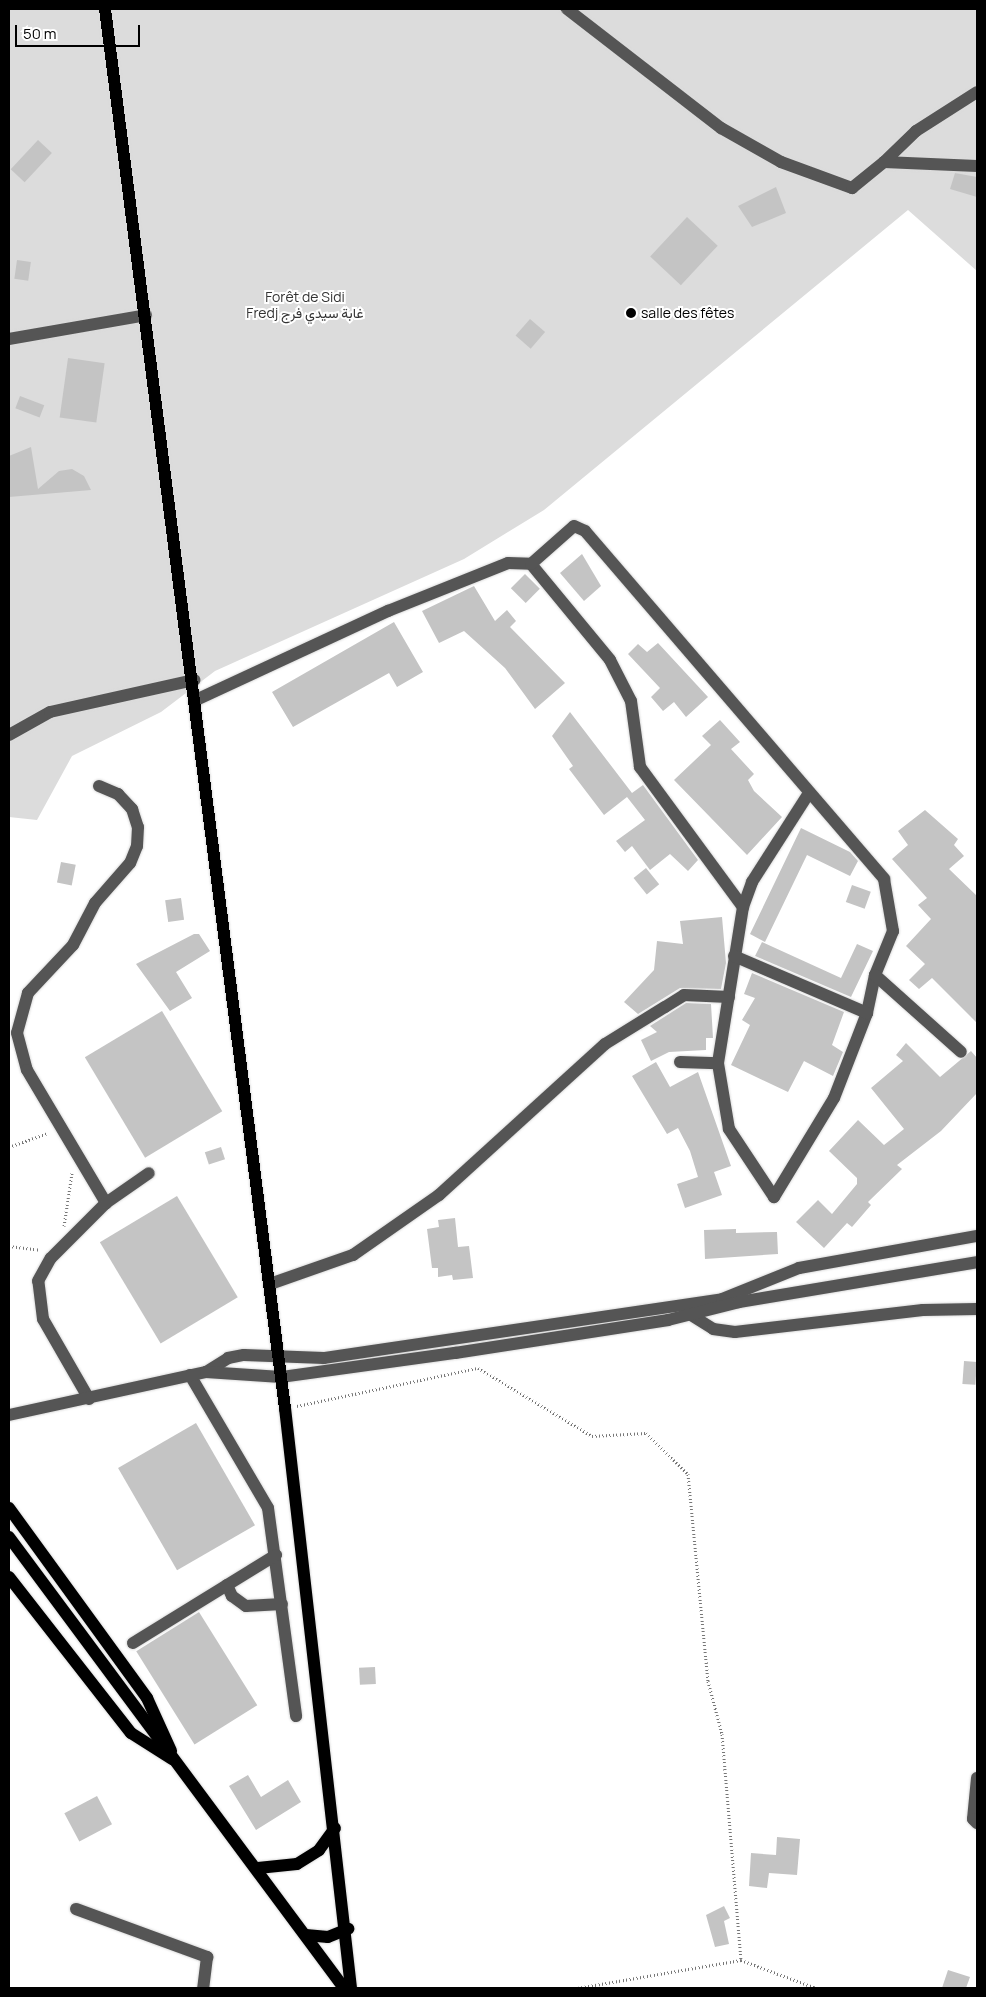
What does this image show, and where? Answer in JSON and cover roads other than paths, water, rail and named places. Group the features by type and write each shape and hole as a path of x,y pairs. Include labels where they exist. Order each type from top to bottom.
{"main road":[{"path":"105,9 194,680 279,1355 348,1929 351,1988"},
{"path":"9,1508 147,1698 174,1760"},
{"path":"9,1537 174,1760 258,1868 344,1988"},
{"path":"9,1577 131,1734 174,1760"},
{"path":"258,1868 297,1864 319,1850 335,1828"},
{"path":"306,1935 328,1937 348,1929"}],"street":[{"path":"567,9 721,128 780,162 852,188 884,162 916,131 977,92"},
{"path":"884,162 977,166"},
{"path":"9,339 146,315"},
{"path":"196,700 388,611 508,563 531,564 574,526 585,531 884,879 892,931 875,975 867,1014 834,1098 774,1197 729,1129 718,1063 743,907 752,882 809,793"},
{"path":"531,564 610,660 631,701 640,766 743,907"},
{"path":"9,735 50,712 194,680"},
{"path":"99,786 118,794 132,809 138,827 134,855 95,903 73,945 31,989 18,1022 23,1062 106,1204"},
{"path":"734,956 867,1014"},
{"path":"875,975 961,1052"},
{"path":"270,1284 353,1255 423,1206 605,1044 684,995 729,997"},
{"path":"680,1062 718,1063"},
{"path":"89,1399 43,1319 38,1301 42,1272 60,1249 106,1204 149,1173"},
{"path":"206,1372 236,1356 279,1355 324,1358 453,1336 722,1299 799,1268 977,1236"},
{"path":"12,1417 206,1372 281,1377 455,1353 691,1315 739,1302 977,1262"},
{"path":"691,1315 713,1329 735,1332 923,1310 977,1309"},
{"path":"496,1330 496,1347"},
{"path":"453,1336 455,1353"},
{"path":"190,1375 262,1493 276,1555 296,1716"},
{"path":"133,1643 276,1555"},
{"path":"227,1585 232,1596 246,1606 282,1604"},
{"path":"977,1778 973,1819 977,1823"},
{"path":"76,1909 207,1957 203,1988"}],"place":[{"name":"salle des fêtes","path":"631,313"}],"park label":[{"name":"Forêt de Sidi Fredj غابة سيدي فرج","path":"305,306"}]}
